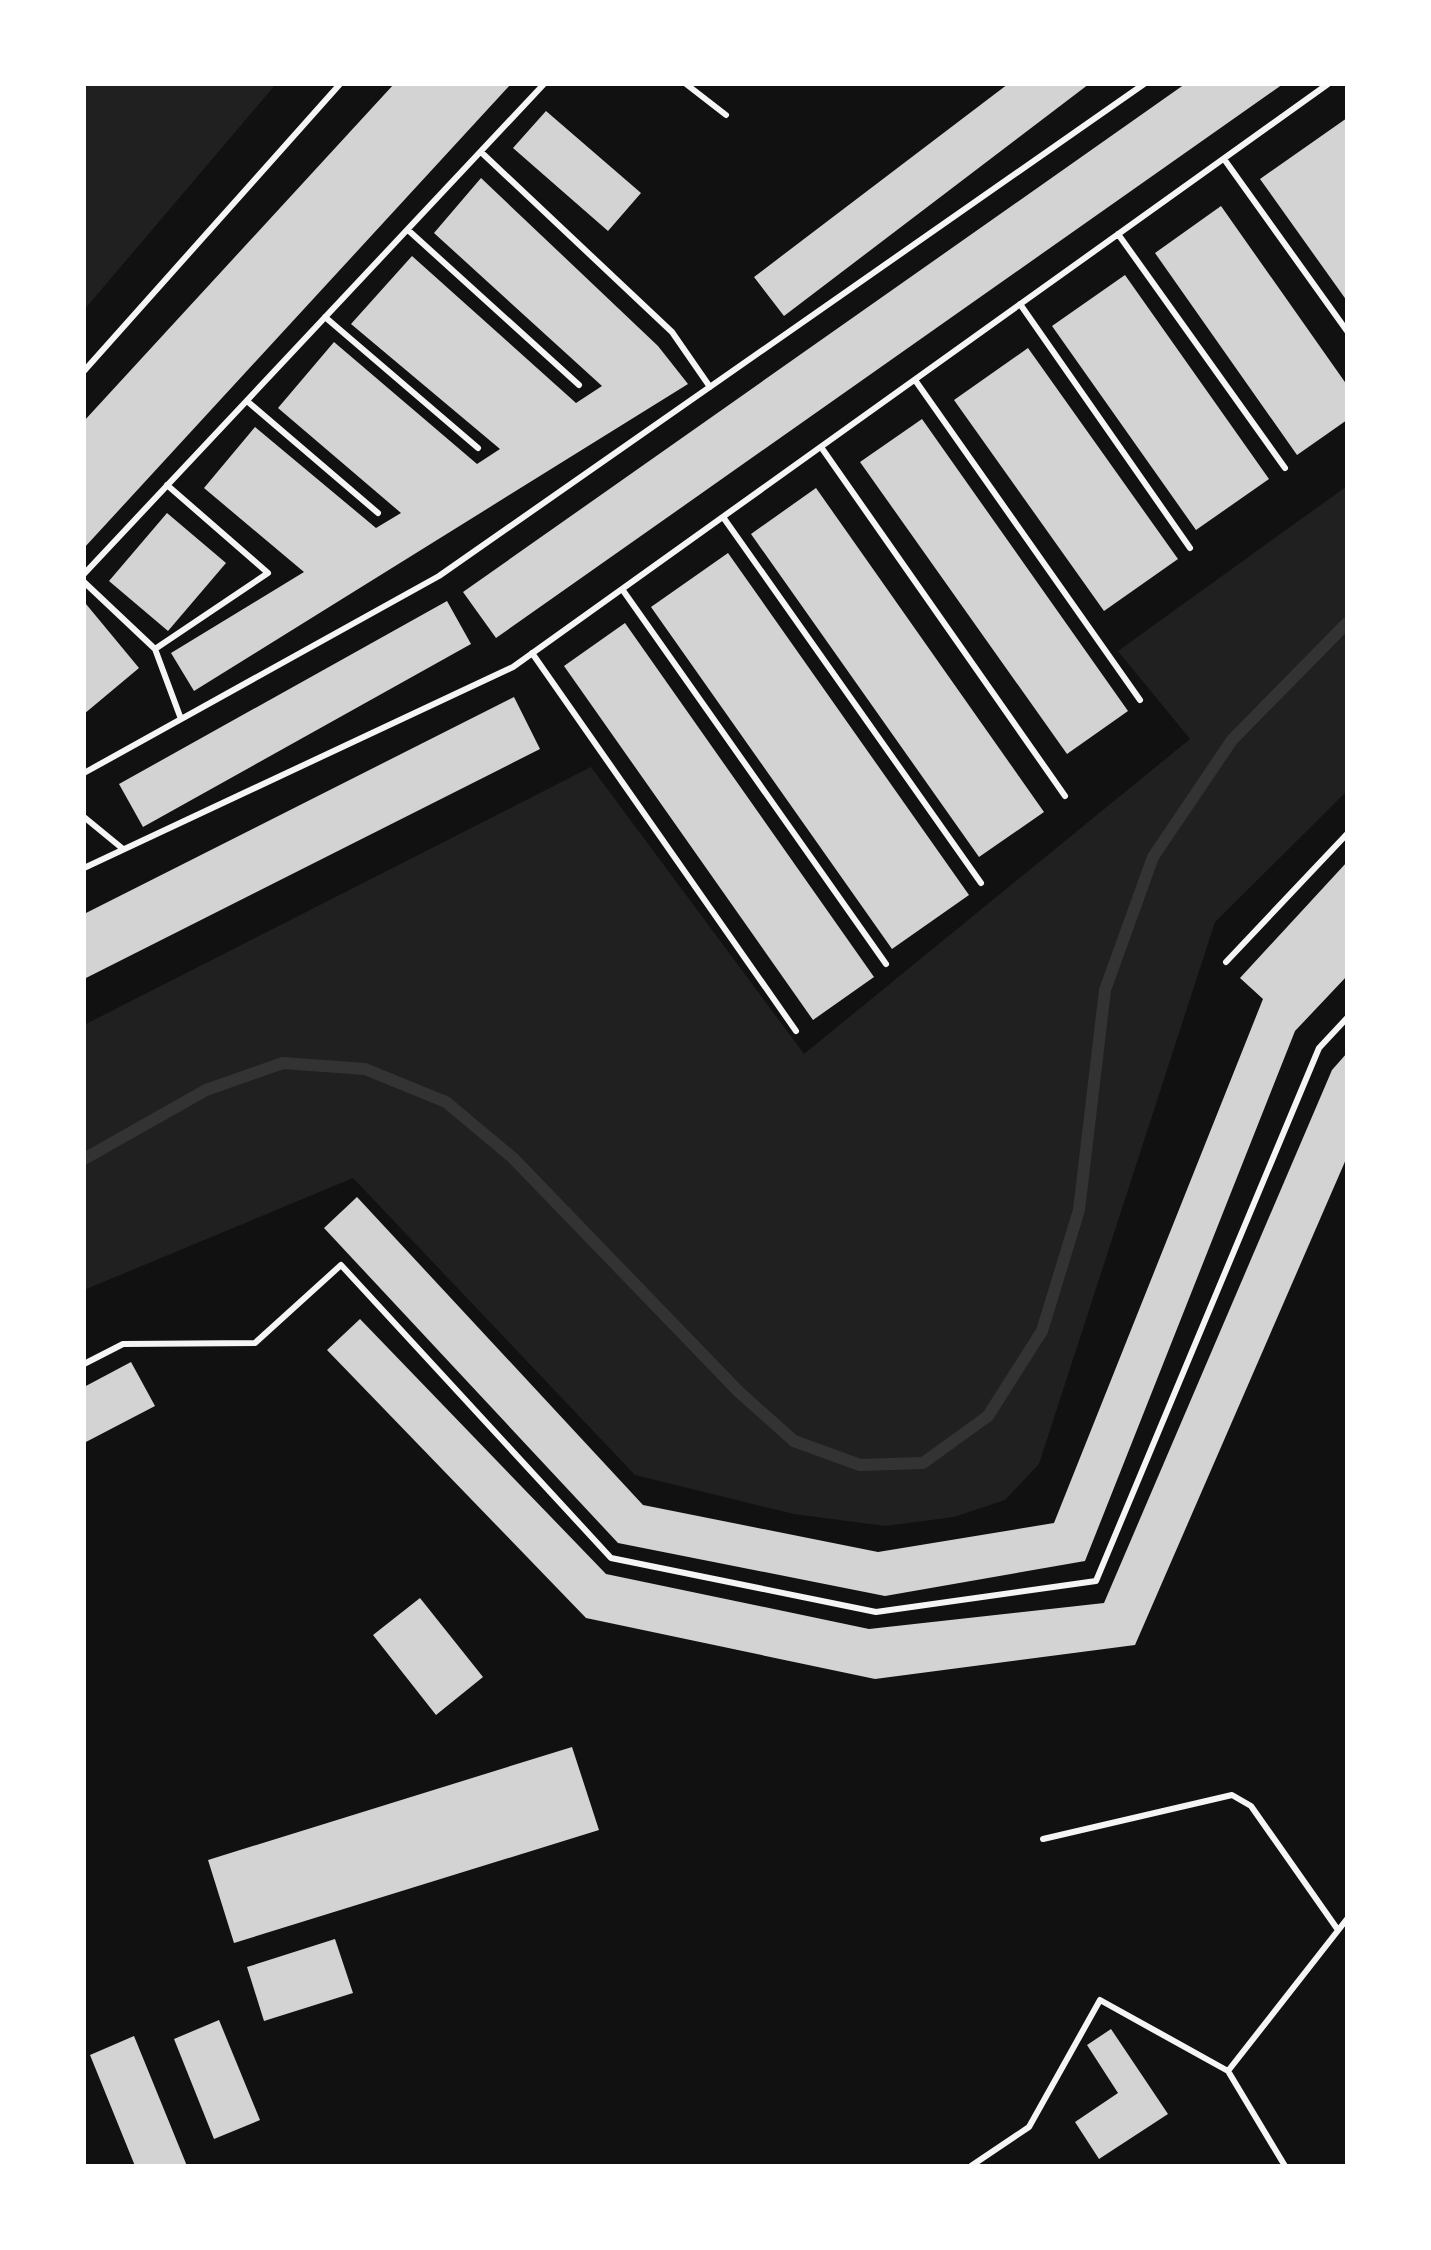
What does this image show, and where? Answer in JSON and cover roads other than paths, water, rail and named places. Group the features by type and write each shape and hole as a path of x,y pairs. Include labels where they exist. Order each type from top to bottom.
{"lane":[{"path":"84,371 340,84"},
{"path":"84,574 544,84"},
{"path":"686,84 726,115"},
{"path":"84,773 439,576 1144,84"},
{"path":"84,868 513,667 1328,84"},
{"path":"481,152 672,332 710,387"},
{"path":"1224,159 1347,331"},
{"path":"408,230 579,385"},
{"path":"1118,234 1285,468"},
{"path":"1020,304 1190,548"},
{"path":"325,317 478,448"},
{"path":"915,380 1140,700"},
{"path":"247,401 378,513"},
{"path":"821,447 1065,796"},
{"path":"155,649 268,573 167,485"},
{"path":"723,517 981,883"},
{"path":"84,582 155,649 181,719"},
{"path":"622,589 886,964"},
{"path":"532,653 796,1031"},
{"path":"84,817 123,849"},
{"path":"1226,962 1347,834"},
{"path":"84,1364 123,1344 255,1343 341,1265 611,1558 876,1612 1096,1581 1319,1048 1347,1018"},
{"path":"1043,1839 1232,1795 1251,1806 1338,1930"},
{"path":"1228,2071 1347,1919"},
{"path":"971,2166 1029,2127 1100,2000 1228,2071 1285,2166"}],"waterway":[{"path":"84,1159 206,1090 283,1063 365,1069 446,1102 513,1158 739,1392 794,1441 860,1465 923,1463 988,1416 1042,1331 1079,1210 1105,990 1153,857 1232,740 1347,623"}]}
